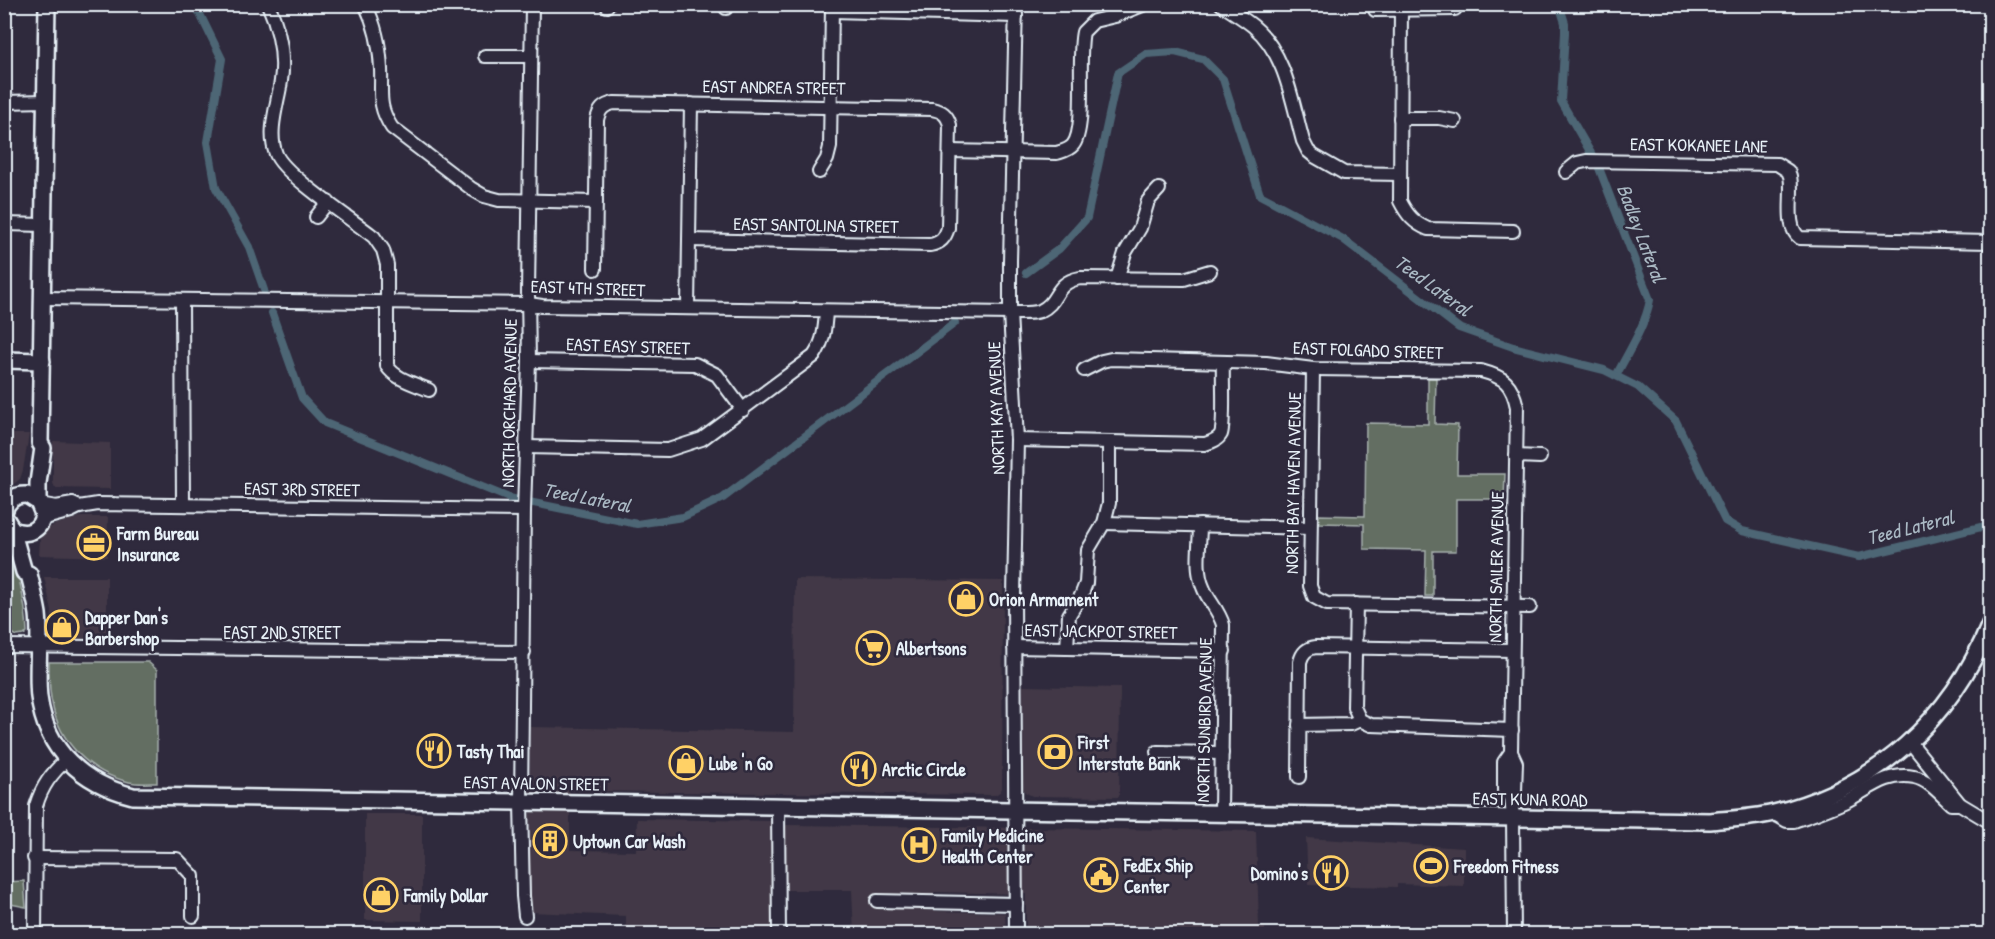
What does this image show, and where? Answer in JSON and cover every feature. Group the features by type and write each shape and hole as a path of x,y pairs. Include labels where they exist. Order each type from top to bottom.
{"main road":[{"path":"9,501 28,484 35,449 40,443 47,4"},
{"path":"4,360 42,361"},
{"path":"39,503 38,483 44,448 40,443"},
{"path":"6,521 24,572 29,574 33,569 29,546 42,508 39,503 27,495 9,501"},
{"path":"6,521 22,533 38,525"},
{"name":"EAST AVALON STREET","path":"29,574 38,613 39,695 49,735 57,749 81,773 98,784 133,796 1016,810"},
{"name":"EAST KUNA ROAD","path":"1016,810 1710,821 1742,819 1773,813 1829,795 1891,758 1938,713 1955,691 1969,670 1990,624"}],"street":[{"path":"268,4 277,27 282,61 282,79 273,130 275,153 291,173 374,237 383,250 387,265 387,366 390,372 429,390"},
{"path":"365,4 380,50 380,98 383,114 392,128 484,196 499,200 596,202 595,269"},
{"name":"NORTH ORCHARD AVENUE","path":"525,916 521,803 524,505 530,361 528,292 532,4"},
{"path":"950,151 1057,153 1073,145 1079,129 1082,38 1086,27 1094,21 1115,16 1145,4"},
{"path":"1221,4 1254,26 1276,54 1308,151 1344,173 1399,174"},
{"path":"1401,7 1399,174 1400,201 1406,214 1416,224 1428,229 1514,231"},
{"path":"1374,10 1401,7 1455,9"},
{"path":"819,172 829,153 832,8 1016,10"},
{"name":"NORTH KAY AVENUE","path":"1016,10 1010,261 1010,313 1017,440 1014,647 1016,934"},
{"path":"485,56 531,56"},
{"path":"4,102 46,101"},
{"name":"EAST ANDREA STREET","path":"596,202 597,120 602,108 614,103 932,109 945,114 950,125 950,151"},
{"path":"688,308 691,104"},
{"path":"1400,118 1440,118 1455,121"},
{"name":"EAST SANTOLINA STREET","path":"689,240 930,245 942,240 948,228 950,151"},
{"name":"EAST KOKANEE LANE","path":"1566,172 1576,163 1586,161 1777,164 1788,171 1790,176 1791,224 1795,235 1800,238 1990,242"},
{"path":"1117,279 1125,253 1140,228 1148,201 1159,189"},
{"path":"316,217 328,201"},
{"path":"4,224 44,225"},
{"name":"EAST 4TH STREET","path":"43,298 386,301 542,306 1010,313 1039,312 1052,302 1062,285 1070,280 1184,279 1210,271"},
{"path":"182,300 183,505"},
{"path":"526,447 668,450 702,439 814,356 822,344 826,310"},
{"name":"EAST FOLGADO STREET","path":"1084,370 1111,359 1266,363 1313,369 1481,371 1497,375 1509,385"},
{"name":"EAST EASY STREET","path":"530,361 695,364 717,375 742,410"},
{"path":"1017,440 1205,444 1215,441 1221,434 1223,362"},
{"name":"NORTH BAY HAVEN AVENUE","path":"1313,369 1310,586 1314,597 1327,604 1356,604"},
{"name":"NORTH SAILER AVENUE","path":"1509,385 1515,396 1516,407 1511,752 1516,763 1515,791 1511,797 1514,818 1514,934"},
{"path":"1067,648 1069,615 1086,583 1088,550 1104,523 1109,503 1109,442"},
{"path":"1516,456 1540,457"},
{"name":"EAST 3RD STREET","path":"39,503 56,507 73,504 79,507"},
{"name":"EAST 3RD STREET","path":"38,525 79,507 98,504 524,505"},
{"path":"1104,523 1310,528"},
{"name":"NORTH SUNBIRD AVENUE","path":"1200,525 1201,582 1223,625 1221,814"},
{"path":"1512,730 1371,724 1360,720 1354,707 1356,604 1530,607"},
{"name":"EAST 2ND STREET","path":"4,646 524,652"},
{"name":"EAST JACKPOT STREET","path":"1014,647 1224,651"},
{"path":"1299,777 1300,662 1305,651 1316,647 1512,650"},
{"path":"1299,725 1352,724 1360,720"},
{"path":"1910,742 1960,804 1990,822"},
{"path":"1157,752 1222,753"},
{"path":"35,934 36,806 42,788 52,773 67,759"},
{"path":"1773,813 1787,821 1794,821 1845,801 1884,779 1900,775 1921,779 1930,784 1951,804 1960,804"},
{"path":"778,807 778,934"},
{"path":"34,858 177,859 193,876 193,916"},
{"path":"877,901 1016,904"}],"shaded area":[{"path":"5,434 29,434 20,479 10,487 5,487"},
{"path":"53,441 110,443 110,489 55,488"},
{"path":"80,517 108,517 107,557 39,555 40,539 49,528"},
{"path":"44,577 107,577 107,641 59,641 50,631 52,611"},
{"path":"795,579 1003,581 1002,788 1000,792 995,795 570,791 570,850 636,851 637,819 773,821 772,933 626,934 626,916 529,912 530,727 794,732"},
{"path":"1023,686 1120,688 1119,797 1032,796 1025,792 1023,788"},
{"path":"365,814 422,814 422,921 365,920"},
{"path":"785,825 1256,831 1259,926 1265,927 1265,934 1026,934 1026,894 934,892 934,911 1005,913 1006,934 854,934 852,890 785,890"},
{"path":"1306,838 1464,848 1464,886 1308,885"}],"green space":[{"path":"1428,378 1436,378 1435,424 1458,425 1457,474 1505,474 1504,499 1456,499 1456,551 1433,551 1433,596 1425,596 1426,550 1364,549 1364,524 1319,523 1319,515 1365,516 1366,423 1428,424"},
{"path":"4,537 13,558 23,596 27,632 24,635 17,636 5,629"},
{"path":"49,662 148,662 157,670 157,783 132,783 115,778 90,764 69,743 56,718 52,703"},
{"path":"24,881 26,907 5,903 5,882"}],"waterway":[{"name":"Teed Lateral","path":"195,4 222,59 208,142 216,188 249,247 264,290"},
{"name":"Badley Lateral","path":"1559,4 1565,23 1561,101 1592,155"},
{"name":"Teed Lateral","path":"1026,273 1059,249 1087,218 1118,73 1146,54 1175,52 1203,59 1223,79 1260,195 1343,239 1459,328 1513,347 1604,370 1638,387 1676,421 1725,521 1742,531 1859,557 1985,526"},
{"name":"Badley Lateral","path":"1599,168 1650,300 1640,330 1616,376"},
{"name":"Teed Lateral","path":"272,313 302,398 325,423 509,498 637,524 683,517 723,498 955,323"},
{"path":"4,923 31,933"}],"place":[{"name":"Farm Bureau Insurance","path":"94,543"},
{"name":"Orion Armament","path":"966,599"},
{"name":"Dapper Dan's Barbershop","path":"62,627"},
{"name":"Albertsons","path":"873,648"},
{"name":"Tasty Thai","path":"434,751"},
{"name":"First Interstate Bank","path":"1055,752"},
{"name":"Lube 'n Go","path":"686,763"},
{"name":"Arctic Circle","path":"859,769"},
{"name":"Uptown Car Wash","path":"550,841"},
{"name":"Family Medicine Health Center","path":"919,845"},
{"name":"Freedom Fitness","path":"1431,866"},
{"name":"Domino's","path":"1331,873"},
{"name":"FedEx Ship Center","path":"1101,875"},
{"name":"Family Dollar","path":"381,895"}]}
